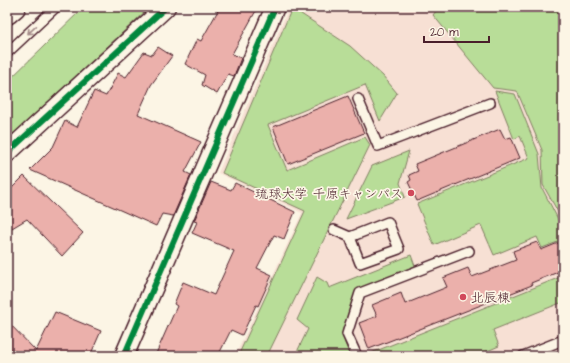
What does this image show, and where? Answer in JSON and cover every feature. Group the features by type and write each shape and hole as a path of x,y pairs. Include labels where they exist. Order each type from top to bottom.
{"highway":[{"path":"7,13 14,7"}],"street":[{"path":"7,153 166,7"},
{"path":"124,356 275,7"}],"lane":[{"path":"7,53 56,7"},
{"path":"358,99 378,146 490,103"},
{"path":"334,230 350,237 388,222 399,249 360,264 350,237"},
{"path":"357,356 347,334 360,293 469,251"},
{"path":"524,356 563,340"}],"shaded area":[{"name":"琉球大学 千原キャンパス","path":"289,7 563,7 563,356 235,356 302,213 218,173"}],"green space":[{"path":"84,7 150,7 7,140 7,82"},
{"path":"439,7 563,7 563,221 543,185 542,150 517,91 493,88 433,15"},
{"path":"292,8 350,46 383,76 397,93 380,121 365,85 268,125 287,170 365,137 370,145 267,356 238,356 305,211 222,173"},
{"path":"495,91 515,94 539,154 542,188 563,229 563,240 542,248 537,237 494,255 481,225 434,245 417,204 529,158 520,136 514,139"},
{"path":"409,151 400,183 405,197 346,219 372,166"},
{"path":"411,255 415,266 358,289 343,329 345,343 350,356 295,356 308,329 297,320 317,277 327,283 329,288"},
{"path":"563,276 563,302 493,330 499,346 476,356 366,355"}],"building":[{"path":"220,7 258,7 232,54 241,58 234,76 228,74 217,94 202,85 205,75 185,64 197,39 201,41"},
{"path":"158,47 172,56 151,85 138,114 201,142 185,172 191,175 173,216 162,214 156,226 30,170 53,147 65,121 77,127 94,91 106,96 118,73 126,77 144,52 152,55"},
{"path":"348,96 364,133 288,164 273,127"},
{"path":"500,129 505,139 511,137 520,158 417,201 408,182 411,180 409,175 418,171 415,164"},
{"path":"24,176 83,233 62,256 27,219 7,231 7,193"},
{"path":"211,182 231,190 235,183 295,212 284,239 274,235 257,268 272,275 258,306 256,305 242,335 231,330 218,356 155,356 177,306 174,304 183,282 214,295 234,251 192,233 197,222 194,221"},
{"name":"北辰棟","path":"563,241 563,270 531,283 532,285 369,349 359,323 377,316 372,305 401,293 405,304 447,287 443,278 468,268 472,277 516,260 513,251 537,242 541,250"},
{"path":"55,312 101,331 90,356 27,356 7,348 7,321 36,351"}],"cycle path":[{"path":"7,153 166,7"},
{"path":"124,356 275,7"}],"place":[{"name":"琉球大学 千原キャンパス","path":"411,193"},
{"name":"北辰棟","path":"463,297"}]}
